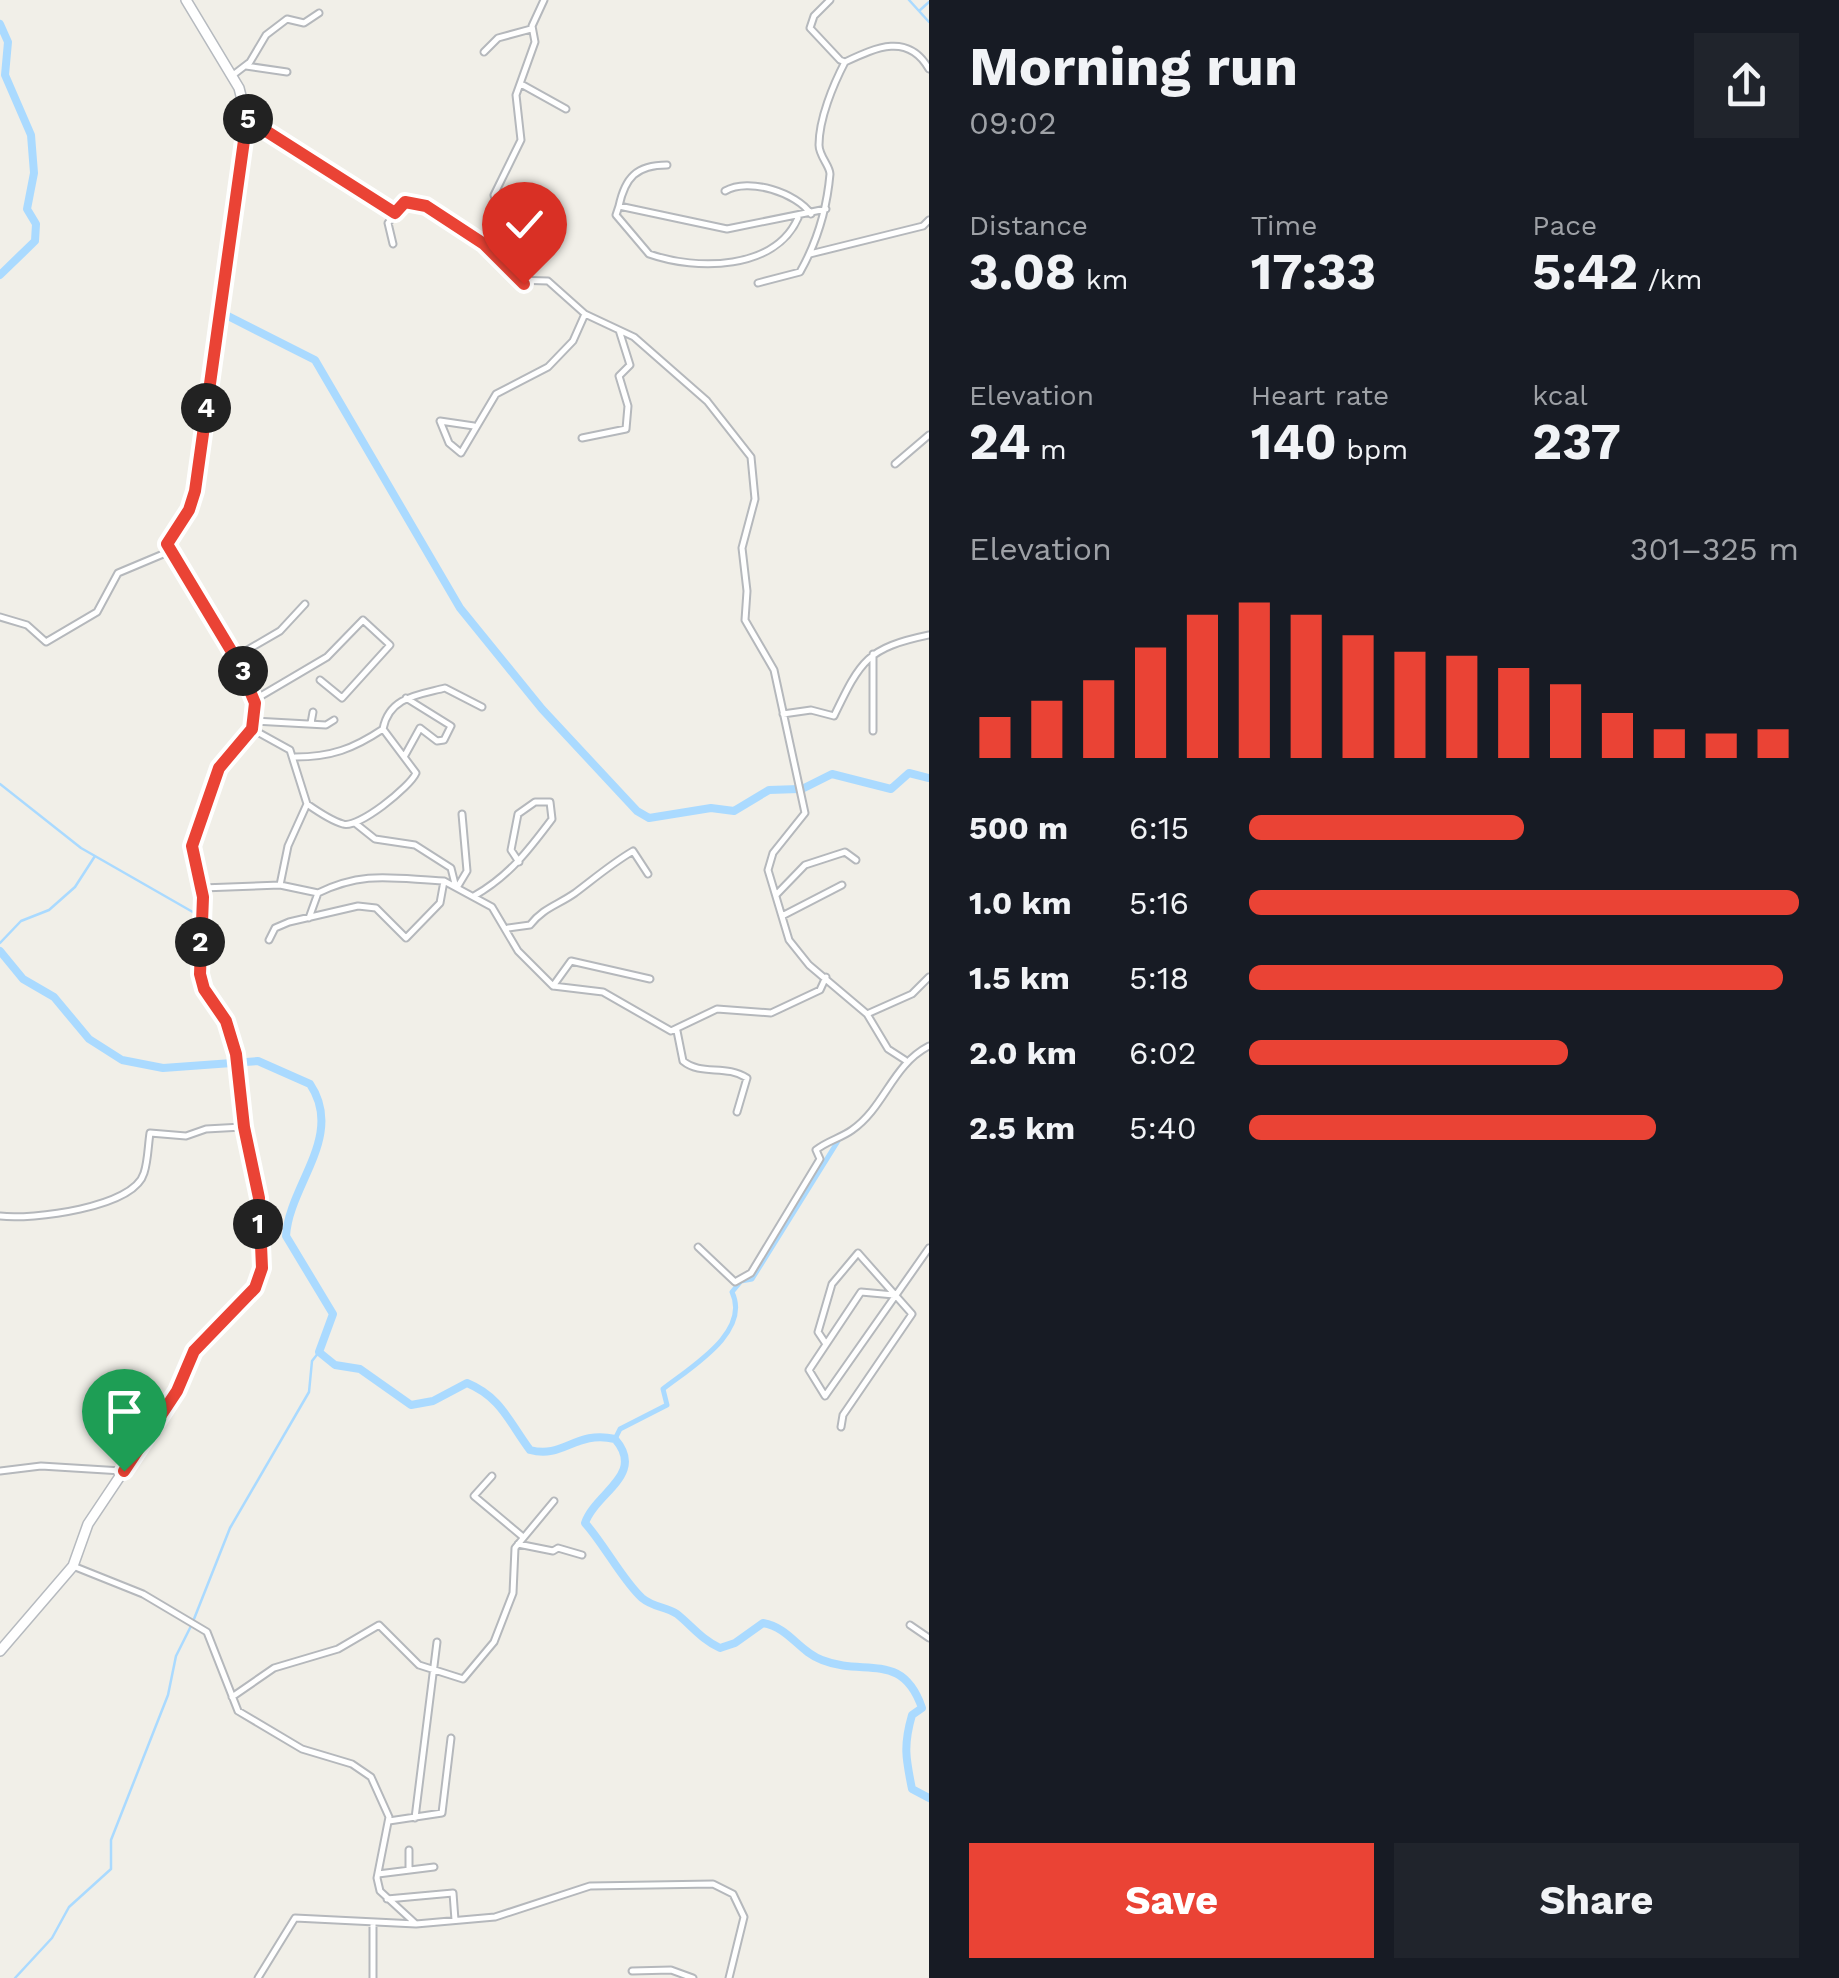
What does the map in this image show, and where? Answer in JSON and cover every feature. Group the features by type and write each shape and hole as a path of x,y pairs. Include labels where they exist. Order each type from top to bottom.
{"street":[{"path":"0,1651 73,1566 88,1524 177,1391 194,1351 260,1278 259,1198 244,1127 236,1054 226,1021 204,989 200,974 202,888 194,865 193,836 219,768 253,725 254,700 235,656 168,552 168,538 189,510 195,491 247,119 244,100 232,76 186,0"},
{"path":"531,30 544,0"},
{"path":"830,0 814,16 810,28 846,62"},
{"path":"232,76 246,66 266,35 288,19 304,23 319,12"},
{"path":"484,52 498,38 531,30"},
{"path":"499,261 518,224 497,206 494,195 521,140 516,103 536,37 531,30"},
{"path":"758,283 800,272 810,254 826,209 830,172 819,145 829,98 846,62 883,44 918,54 929,69"},
{"path":"246,66 287,72"},
{"path":"521,84 566,110"},
{"path":"247,119 395,213"},
{"path":"667,165 644,167 634,173 625,182 616,215 622,227 649,254 662,258 742,261 764,255 787,240 798,218"},
{"path":"726,191 742,186 782,194 802,200 811,214"},
{"path":"393,244 388,223 395,213 405,202 426,206 484,244 520,283 548,282 585,314 634,337 707,401 751,457 755,499 742,548 748,591 745,620 774,670 805,814 773,853 768,870 789,940 867,1014 888,1049 905,1060"},
{"path":"619,206 727,229 798,218 826,209"},
{"path":"810,254 922,226 929,220"},
{"path":"474,426 440,421 450,443 461,453 496,394 548,367 570,346 585,314"},
{"path":"582,438 622,432 629,419 618,379 622,368 630,366 619,330"},
{"path":"895,464 929,436"},
{"path":"0,617 28,625 46,642 97,612 118,572 168,552"},
{"path":"235,656 280,632 306,604"},
{"path":"254,700 327,656 362,620 390,646 342,698 320,680"},
{"path":"782,714 799,710 834,716 856,671 873,653 907,637 929,635"},
{"path":"873,653 873,731"},
{"path":"253,725 295,757 327,757 355,748 383,729 385,718 406,698 445,688 482,708"},
{"path":"404,757 420,728 438,741 444,740 451,726 406,698"},
{"path":"311,723 314,712"},
{"path":"253,725 326,725 334,720"},
{"path":"307,804 344,825 355,823 413,780 416,774 383,729"},
{"path":"280,885 288,846 307,804 295,757"},
{"path":"474,896 508,877 552,819 550,802 535,802 518,814 511,850 519,862"},
{"path":"456,885 467,871 462,814"},
{"path":"355,823 375,839 415,845 451,868 456,885"},
{"path":"508,928 530,926 542,910 574,894 598,870 633,851 648,874"},
{"path":"776,894 819,858 845,852 856,860"},
{"path":"202,888 280,885 318,893 374,874 444,881 492,907 508,928 518,951 553,986 603,992 610,1000 624,1002 678,1030"},
{"path":"269,940 276,928 358,906 376,908 406,938 440,903 444,881"},
{"path":"782,916 842,885"},
{"path":"310,918 318,893"},
{"path":"553,986 571,960 650,978"},
{"path":"867,1014 912,994 929,977"},
{"path":"678,1030 700,1014 717,1009 770,1013 820,990 826,978"},
{"path":"678,1030 683,1061 692,1068 726,1068 747,1078 737,1112"},
{"path":"698,1247 735,1282 751,1274 820,1159 816,1150 852,1130 872,1110 905,1060 929,1046"},
{"path":"0,1216 28,1220 121,1198 144,1174 150,1134 186,1136 206,1129 244,1127"},
{"path":"894,1295 861,1292 809,1370 825,1396 929,1248"},
{"path":"826,1344 818,1332 823,1310 832,1284 855,1254 912,1314 843,1414 841,1426"},
{"path":"0,1472 41,1466 124,1471"},
{"path":"492,1476 474,1496 523,1538"},
{"path":"232,1697 274,1668 338,1649 378,1625 418,1664 460,1680 482,1660 513,1593 518,1544 554,1501"},
{"path":"518,1544 582,1555"},
{"path":"73,1566 143,1594 207,1632 238,1711 302,1749 358,1767 376,1785 389,1820 378,1874 384,1899 416,1924"},
{"path":"910,1625 929,1638"},
{"path":"415,1818 437,1642"},
{"path":"389,1820 442,1814 451,1738"},
{"path":"409,1850 409,1870"},
{"path":"378,1874 434,1867"},
{"path":"258,1978 296,1918 416,1924 526,1909 590,1886 676,1881 713,1884 733,1894 744,1917 729,1978"},
{"path":"384,1899 454,1893 456,1920"},
{"path":"373,1924 374,1978"},
{"path":"632,1971 671,1970 693,1978"}],"waterway":[{"path":"909,0 929,22"},
{"path":"919,11 929,2"},
{"path":"0,24 8,42 5,75 31,135 34,173 27,209 36,224 35,241 0,275"},
{"path":"226,315 315,360 460,608 542,709 637,811 649,818 711,808 734,811 769,790 799,789"},
{"path":"802,789 832,774 891,789 909,773 929,778"},
{"path":"0,784 81,848 198,915"},
{"path":"0,943 21,921 49,910 75,887 95,856"},
{"path":"0,951 23,979 54,997 89,1039 122,1060 163,1068 258,1061 310,1084 319,1103 319,1141 289,1217 286,1236 333,1314 319,1352 335,1365 360,1369 411,1405 433,1401 467,1383 496,1403 530,1450 552,1451 590,1438 615,1439 623,1452 622,1473 585,1523 635,1591 646,1601 677,1614 720,1648 735,1643 763,1623 780,1630 822,1660 880,1669 904,1678 922,1708 912,1715 907,1735 912,1789 929,1798"},
{"path":"615,1439 620,1429 667,1405 663,1389 702,1359 726,1334 736,1307 732,1292 741,1281 752,1279 838,1141"},
{"path":"194,1619 230,1528 309,1392 312,1361 319,1352"},
{"path":"15,1978 52,1938 69,1907 111,1869 111,1840 168,1695 176,1656 191,1626"}],"route":[{"path":"124,1471 177,1391 194,1351 255,1288 262,1268 259,1198 244,1127 236,1054 226,1021 204,989 200,974 203,897 192,846 219,768 252,729 255,703 238,662 168,552 167,544 193,502 238,208 247,119 271,130 395,213 405,202 426,206 484,244 524,284"}]}
